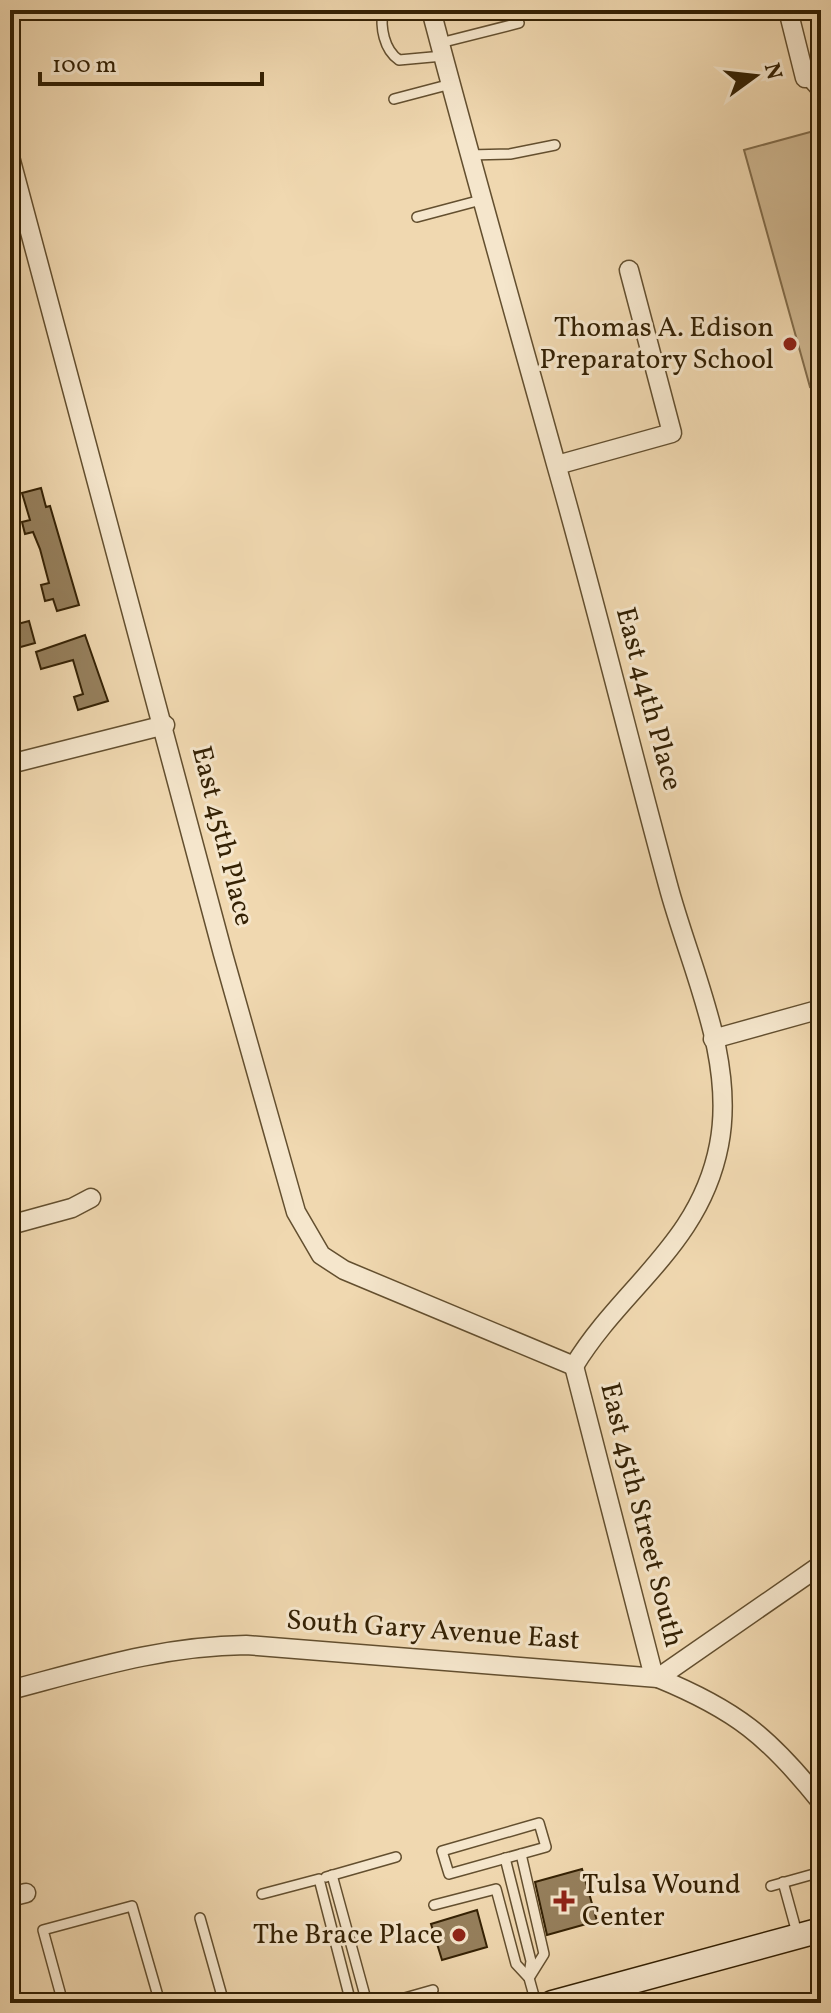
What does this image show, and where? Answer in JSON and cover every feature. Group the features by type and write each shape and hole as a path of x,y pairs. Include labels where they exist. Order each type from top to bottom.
{"main road":[{"path":"552,2003 810,1933"}],"street":[{"name":"East 44th Place","path":"431,10 481,200 557,465 668,886 713,1039 723,1111 719,1146 699,1205 669,1253 583,1351 574,1366"},
{"path":"788,10 805,78"},
{"name":"East 45th Place","path":"10,157 165,725 223,954 296,1212 309,1240 321,1255 344,1270 574,1366"},
{"path":"557,465 672,433 629,270"},
{"path":"10,764 165,725"},
{"path":"713,1039 821,1009"},
{"path":"10,1225 72,1208 91,1198"},
{"name":"East 45th Street South","path":"574,1366 656,1678 699,1695 765,1737 821,1802"},
{"path":"656,1678 821,1565"},
{"name":"South Gary Avenue East","path":"10,1690 162,1650 246,1645 656,1678"}],"lane":[{"path":"383,10 386,43 392,55 399,60 519,23"},
{"path":"805,78 821,96"},
{"path":"394,99 451,84"},
{"path":"469,155 510,154 555,145"},
{"path":"417,217 481,200"},
{"path":"539,1823 546,1847 521,1854 449,1874 442,1851 539,1823"},
{"path":"521,1854 544,1954 529,1978"},
{"path":"262,1894 396,1857"},
{"path":"505,1858 531,1961 529,1978 536,2003"},
{"path":"771,1886 821,1872"},
{"path":"332,1875 367,2003"},
{"path":"319,1879 351,2003"},
{"path":"783,1882 810,1933"},
{"path":"434,1905 496,1889 516,1964 529,1978"},
{"path":"63,2003 43,1930 132,1906 160,2003"},
{"path":"200,1918 224,2003"},
{"path":"387,2003 433,1990"}],"shaded area":[{"path":"821,129 821,384 810,387 744,150"}],"building":[{"path":"41,488 46,507 50,506 79,605 57,611 53,599 45,601 41,585 49,583 40,549 33,532 25,534 22,522 30,520 22,493"},
{"path":"29,621 35,643 10,650 10,626"},
{"path":"85,635 108,701 78,710 74,697 83,694 73,660 41,669 36,652"},
{"name":"Tulsa Wound Center","path":"582,1869 597,1921 547,1935 535,1882"},
{"name":"The Brace Place","path":"477,1910 487,1947 442,1960 431,1924"}],"place":[{"name":"Thomas A. Edison Preparatory School","path":"790,344"},
{"name":"Tulsa Wound Center","path":"564,1901"},
{"name":"The Brace Place","path":"459,1935"}]}
